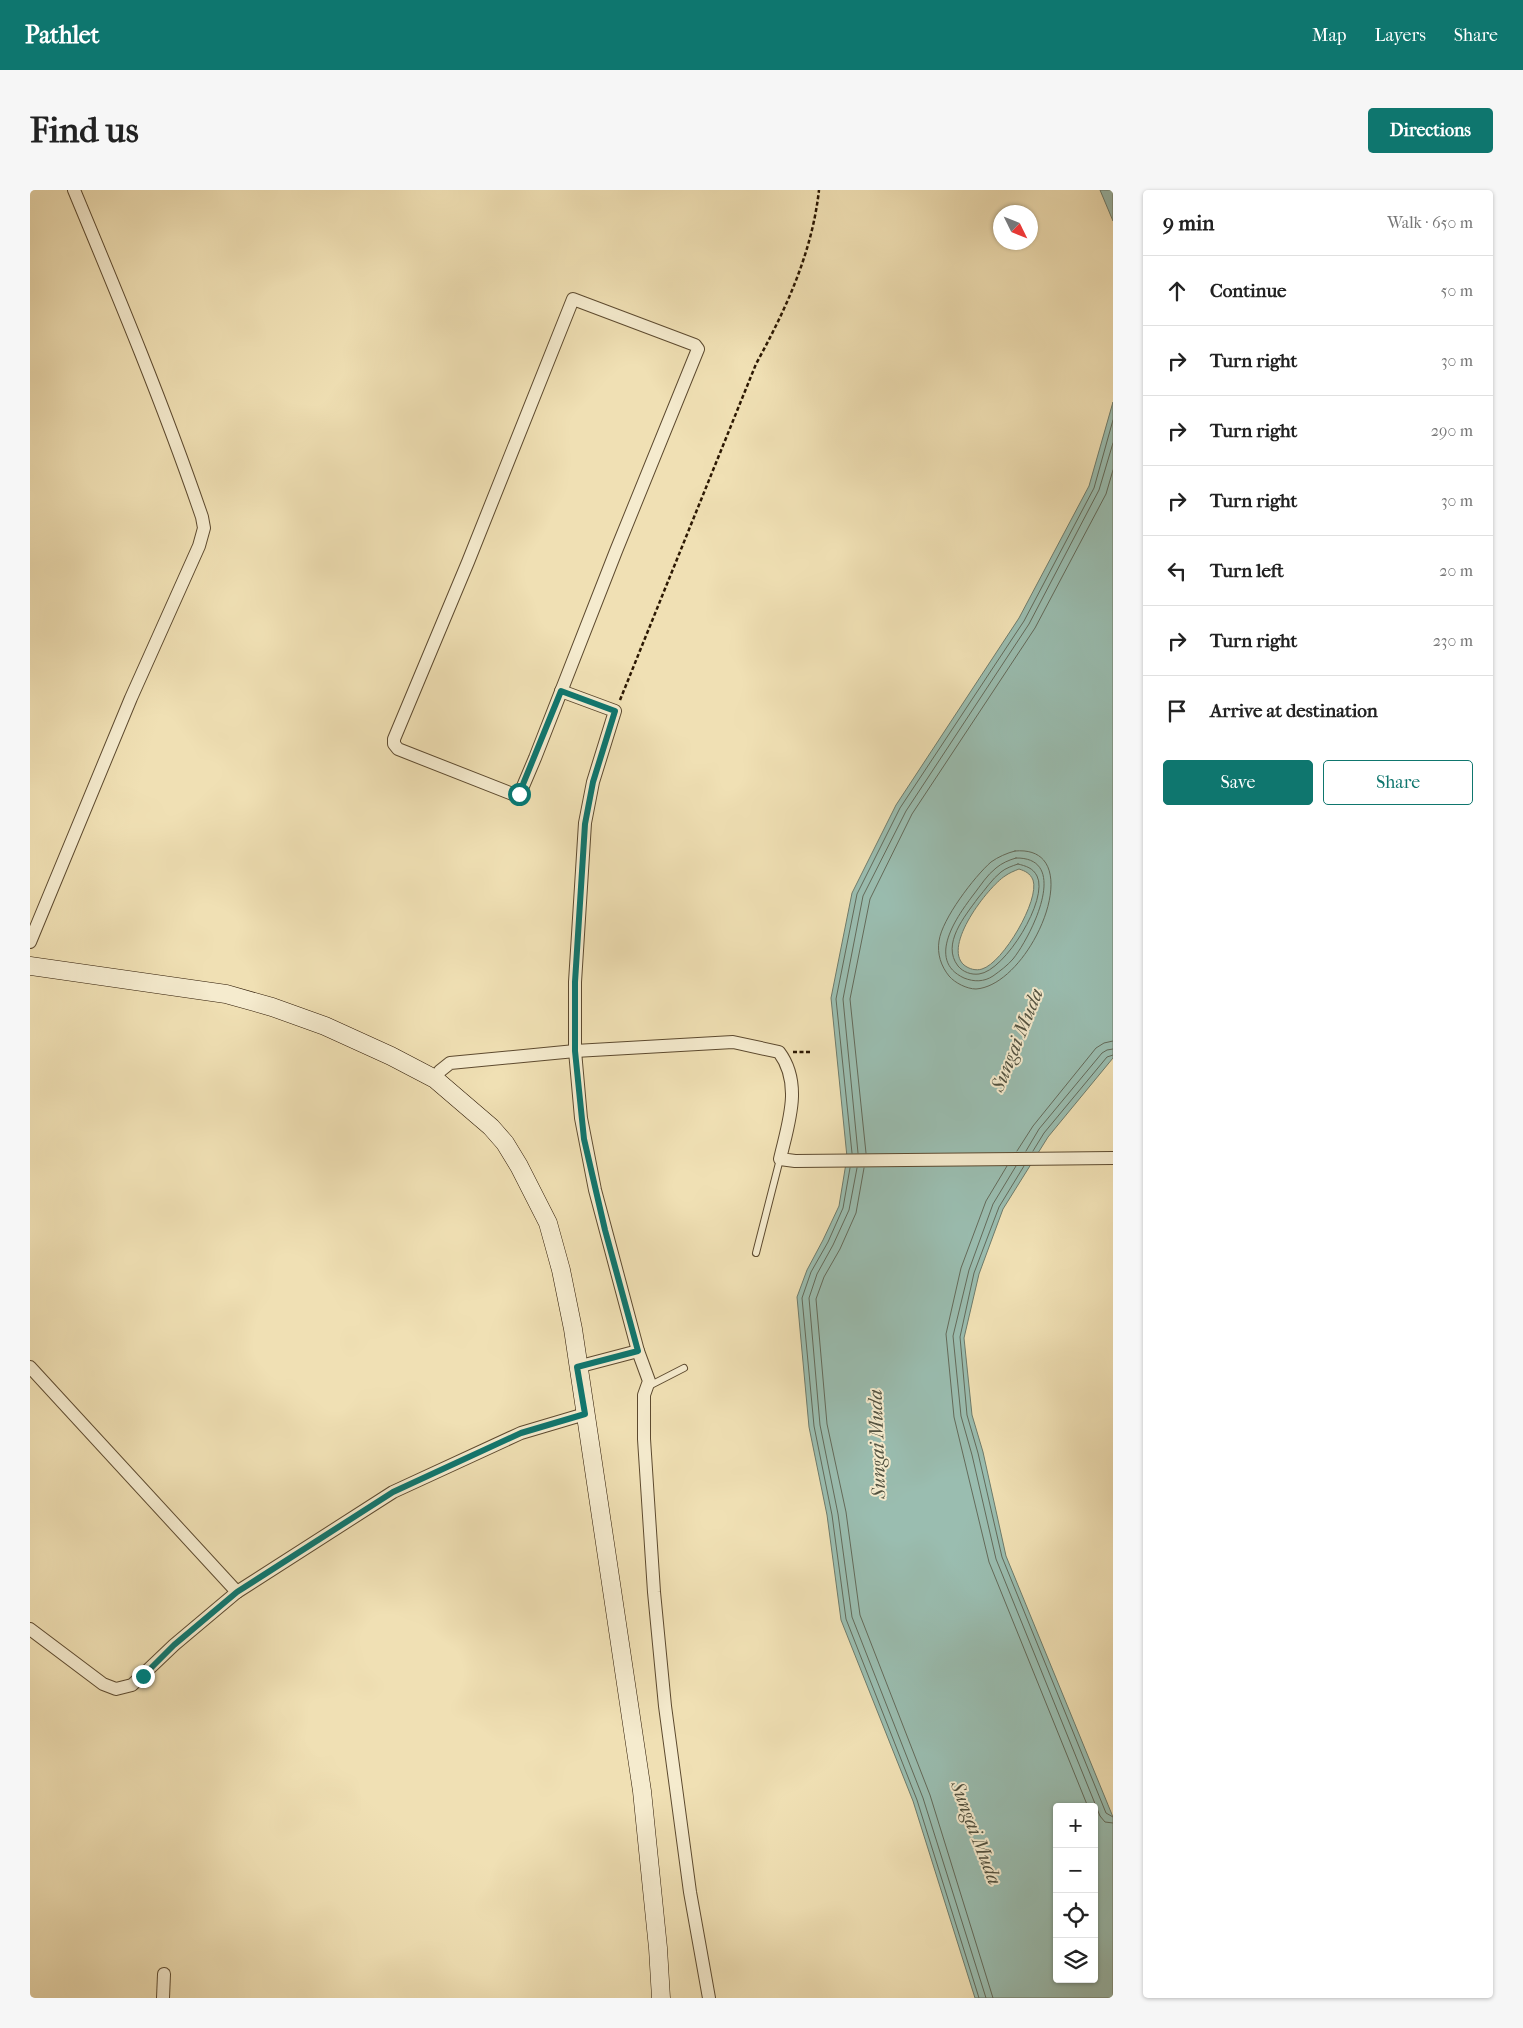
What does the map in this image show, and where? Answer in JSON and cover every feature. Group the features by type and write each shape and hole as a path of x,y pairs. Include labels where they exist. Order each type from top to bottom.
{"street":[{"path":"30,942 131,698 200,546 204,528 200,508 168,421 74,190"},
{"path":"573,299 695,345 698,349 561,691 526,780 521,791 515,795 398,749 394,744 397,729 468,562 573,299"},
{"path":"561,691 615,711 593,782 585,824 575,982 575,1051 584,1139 605,1230 638,1351 649,1380 644,1395 645,1449 665,1706 690,1892 709,1998"},
{"path":"30,966 226,994 272,1007 325,1026 391,1056 435,1079 482,1118 505,1143 520,1166 548,1223 561,1270 573,1329 577,1367 642,1791 658,1948 661,1998"},
{"path":"435,1079 440,1071 450,1063 575,1051 732,1042 779,1052 790,1072 792,1103 780,1160 1113,1158"},
{"path":"577,1367 638,1351"},
{"path":"30,1367 237,1592"},
{"path":"30,1629 103,1684 121,1689 137,1682 174,1645 237,1592 368,1507 404,1486 521,1433 585,1414"},
{"path":"163,1998 164,1974"}],"lane":[{"path":"756,1253 780,1160"},
{"path":"647,1387 684,1368"}],"path":[{"path":"615,711 752,373 780,318 798,276 814,223 819,190"}],"water":[{"path":"1100,190 1113,190 1113,221"},
{"name":"Sungai Muda","path":"1113,402 1113,1058 1048,1137 1003,1209 979,1274 964,1338 972,1415 983,1452 1006,1556 1113,1817 1113,1998 975,1998 913,1801 841,1620 827,1515 809,1427 797,1297 807,1270 839,1206 847,1157 831,998 852,893 896,805 1019,618 1089,486","holes":["1019,869 1027,873 1033,880 1034,889 1031,901 1018,930 991,964 980,970 968,968 959,956 959,945 963,931 970,918 997,882"]}],"route":[{"path":"143,1676 174,1645 237,1592 393,1492 521,1433 585,1414 577,1367 638,1351 605,1230 584,1139 575,1051 575,982 585,824 593,782 615,711 561,691 519,794"}]}
